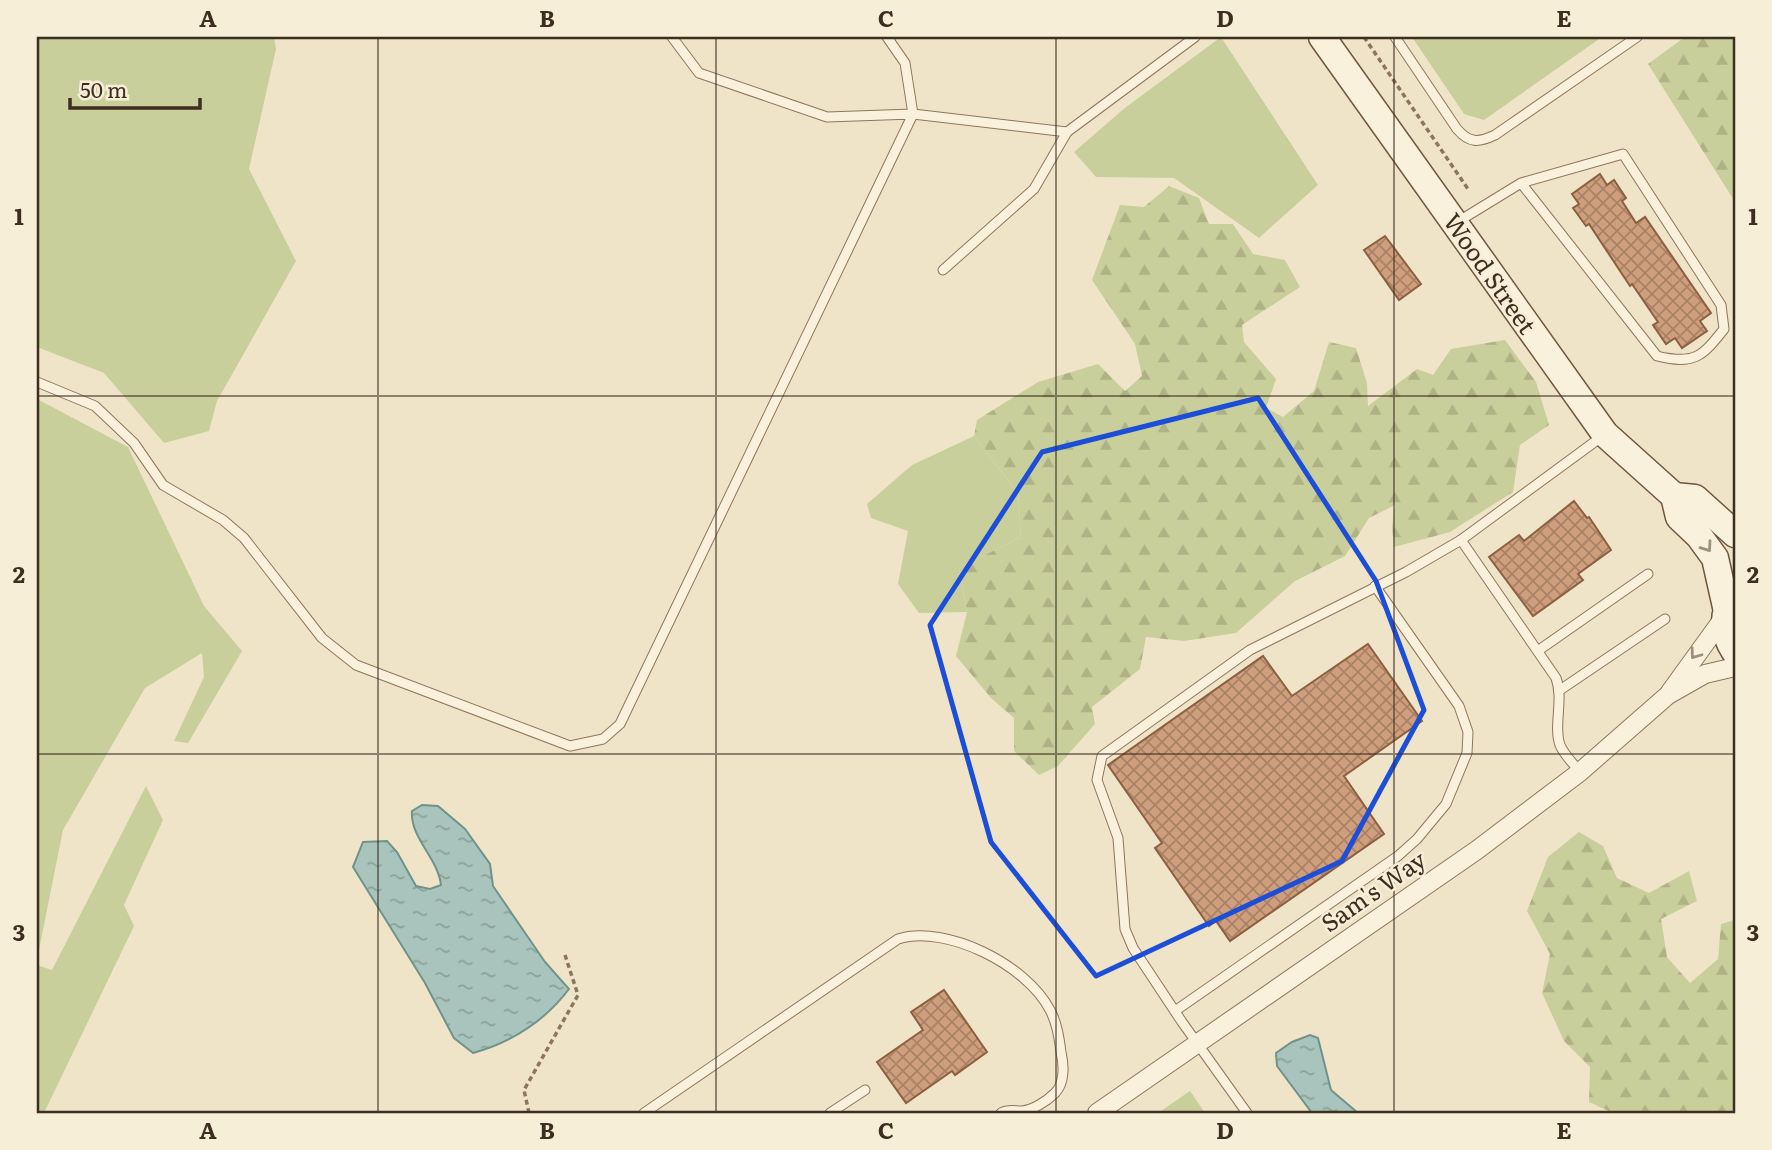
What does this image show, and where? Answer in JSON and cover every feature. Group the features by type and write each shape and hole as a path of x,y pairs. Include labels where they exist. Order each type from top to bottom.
{"street":[{"name":"Wood Street","path":"1322,37 1605,434 1674,496 1679,517 1699,536 1715,558 1729,606 1728,640 1735,652"},
{"name":"Wood Street","path":"1674,496 1695,498 1735,534"},
{"name":"Sam's Way","path":"1668,695 1729,606"},
{"name":"Sam's Way","path":"1097,1113 1477,850 1580,772 1668,695 1705,674 1735,667"}],"lane":[{"path":"672,37 699,73 827,117 913,114 1067,132"},
{"path":"37,382 95,406 134,443 163,485 223,520 244,538 322,638 356,665 570,746 603,739 621,724 913,114 905,63 887,37"},
{"path":"943,270 1034,189 1067,132 1195,37"},
{"path":"1395,37 1457,129 1474,141 1495,135 1637,37"},
{"path":"1454,224 1521,183 1623,154 1721,305 1724,328 1706,352 1682,362 1657,356 1521,183"},
{"path":"1247,1113 1133,948 1125,929 1118,838 1097,780 1101,756 1250,650 1461,540 1605,434"},
{"path":"1461,540 1539,650 1560,690 1558,739 1565,754 1580,772"},
{"path":"1539,650 1648,574"},
{"path":"1175,1011 1398,856 1446,804 1467,753 1466,721 1460,706 1376,586"},
{"path":"1560,690 1665,619"},
{"path":"643,1113 898,939 915,934 935,935 1003,962 1050,1008 1057,1027 1063,1063 1061,1083 1056,1092 1033,1108 1001,1113"},
{"path":"830,1113 864,1090"}],"path":[{"path":"1364,37 1468,189"},
{"path":"529,1113 524,1090 578,995 565,954"}],"highlighted area":[{"path":"1258,398 1376,581 1424,710 1342,861 1096,976 991,842 930,625 1042,452"}],"green space":[{"path":"37,37 274,37 276,49 249,169 296,261 217,401 209,431 164,443 104,373 37,347"},
{"path":"1221,37 1318,185 1259,238 1174,178 1096,177 1074,152 1126,107"},
{"path":"1412,37 1602,37 1484,120 1464,114"},
{"path":"1685,37 1735,37 1735,202 1648,64"},
{"path":"1169,186 1199,198 1209,224 1233,224 1253,254 1285,260 1300,287 1242,325 1244,342 1276,379 1266,408 1283,417 1314,391 1329,342 1356,348 1367,383 1368,406 1417,369 1433,375 1451,349 1505,340 1536,382 1549,425 1520,445 1513,492 1450,532 1394,547 1392,527 1395,505 1369,518 1345,556 1295,581 1236,633 1184,641 1146,637 1140,669 1092,707 1095,724 1058,766 1039,775 1014,751 1014,718 991,698 956,656 967,612 959,568 1021,537 1018,493 974,436 977,420 1038,382 1098,364 1125,391 1142,376 1135,344 1092,280 1120,205 1144,207"},
{"path":"37,399 128,447 204,606 242,651 188,743 174,741 204,677 202,653 145,688 63,830 37,960"},
{"path":"974,436 1018,493 1021,537 959,568 967,612 919,613 898,584 908,531 871,518 867,504 912,465"},
{"path":"146,786 163,820 124,905 134,926 44,1113 37,1113 37,965 52,970"},
{"path":"1579,832 1603,846 1617,878 1649,893 1689,871 1697,901 1661,919 1667,957 1690,983 1718,959 1721,924 1735,920 1735,1113 1613,1113 1589,1102 1590,1067 1564,1041 1542,993 1550,954 1527,911 1548,857"},
{"path":"1190,1091 1205,1113 1158,1113"}],"water":[{"path":"422,805 438,806 465,829 490,864 493,886 545,962 569,989 538,1021 514,1037 473,1053 454,1038 425,983 353,867 363,842 387,841 397,852 416,886 430,889 441,885 435,866 415,830 412,811"},
{"path":"1310,1035 1318,1038 1331,1090 1358,1113 1312,1113 1277,1066 1276,1053 1292,1042"}],"building":[{"path":"1600,174 1607,185 1614,180 1626,198 1622,201 1636,223 1645,217 1711,313 1700,321 1707,331 1682,348 1675,338 1666,344 1653,325 1658,322 1632,284 1630,286 1589,224 1586,226 1573,208 1579,204 1572,194"},
{"path":"1385,236 1421,284 1399,300 1364,250"},
{"path":"1574,501 1587,518 1589,517 1611,550 1578,574 1583,580 1533,616 1489,557 1519,535 1524,541"},
{"path":"1368,644 1422,721 1344,776 1384,834 1230,941 1216,921 1209,926 1155,848 1162,843 1108,765 1263,656 1292,696"},
{"path":"944,990 987,1052 955,1075 952,1071 906,1103 877,1062 923,1030 911,1012"}]}
